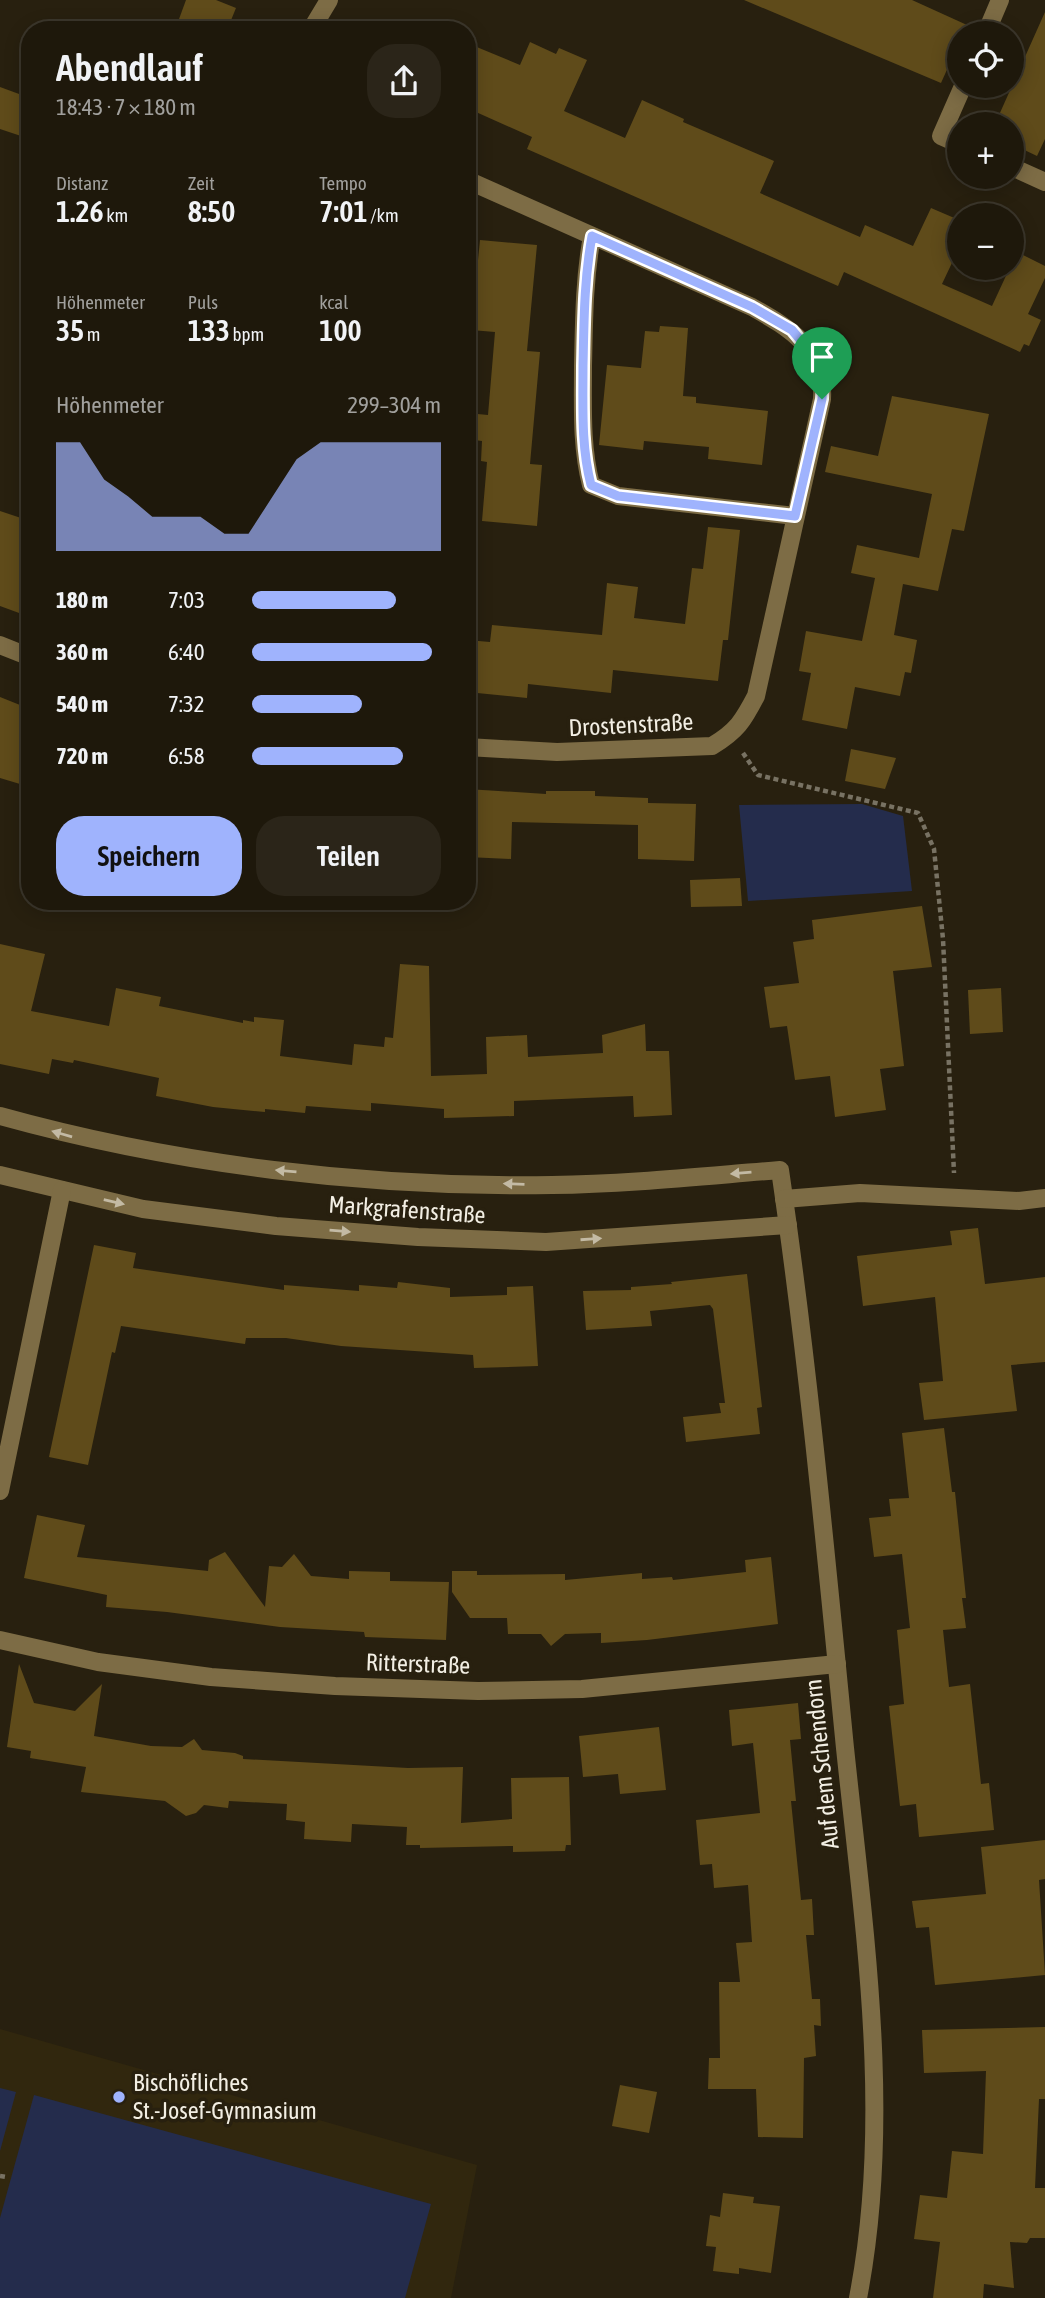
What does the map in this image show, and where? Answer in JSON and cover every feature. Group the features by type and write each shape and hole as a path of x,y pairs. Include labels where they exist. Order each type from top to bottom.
{"street":[{"path":"316,21 329,0"},
{"path":"991,21 1000,0"},
{"path":"947,122 941,136 947,139"},
{"path":"1024,172 1045,182"},
{"path":"476,184 752,307 792,330 813,355 823,379 822,399 755,696 743,720 731,734"},
{"path":"592,236 584,276 583,431 591,485 618,496 795,516"},
{"path":"0,645 21,653"},
{"name":"Drostenstraße","path":"476,748 557,752 712,746 731,734"},
{"name":"Markgrafenstraße","path":"0,1116 77,1138 279,1171 411,1180 551,1185 780,1170 788,1225 546,1242 418,1237 276,1226 143,1209 0,1175"},
{"path":"0,1491 62,1190"},
{"path":"784,1199 860,1194 1019,1201 1045,1198"},
{"name":"Auf dem Schendorn","path":"788,1225 871,1999 873,2136 865,2259 858,2298"},
{"name":"Ritterstraße","path":"0,1640 98,1662 211,1678 465,1691 582,1689 837,1664"}],"path":[{"path":"731,734 758,775 918,813 934,849 943,939 955,1199"}],"shaded area":[{"path":"862,804 903,816 912,891 748,901 739,805"},
{"name":"Bischöfliches St.-Josef-Gymnasium","path":"0,2029 477,2165 451,2298 0,2298"},
{"path":"0,2088 16,2092 0,2151"},
{"name":"Bischöfliches St.-Josef-Gymnasium","path":"34,2095 431,2204 405,2298 0,2298 0,2218"}],"building":[{"path":"186,0 216,0 236,8 231,21 178,21"},
{"path":"744,0 912,0 958,21 947,21 947,70 941,83"},
{"path":"1045,12 1045,139 1037,156 1024,150 1024,112 1000,112 1007,98 1024,98 1024,59"},
{"path":"530,42 556,54 559,48 587,60 564,111 625,138 642,100 684,119 683,122 774,161 760,193 860,237 865,225 913,246 931,208 947,215 947,273 942,284 992,306 1004,280 1024,280 1024,256 1045,266 1045,278 1028,314 1041,320 1029,346 1024,344 1020,352 844,272 838,286 527,149 532,137 476,112 476,47 520,65"},
{"path":"0,87 21,95 21,136 0,129"},
{"path":"480,240 537,245 527,351 540,352 530,464 542,465 537,526 482,521 487,462 481,461 482,441 476,440 476,414 488,415 495,332 476,330 476,280"},
{"path":"660,326 688,328 683,396 696,397 696,403 768,411 762,465 708,459 709,447 644,441 643,450 599,445 607,365 641,368 645,331 659,332"},
{"path":"892,396 989,414 964,531 952,529 938,591 903,584 894,635 917,640 911,673 905,672 900,696 855,687 847,729 802,720 811,673 799,671 806,631 862,641 875,578 851,573 857,545 919,558 932,494 825,472 831,446 878,456"},
{"path":"0,511 21,518 21,614 0,606"},
{"path":"708,527 740,530 728,640 723,640 718,681 613,670 611,693 528,684 527,698 476,693 476,641 490,642 492,625 602,635 607,583 638,587 634,618 685,624 692,568 703,569"},
{"path":"0,697 21,705 21,784 0,778"},
{"path":"851,749 896,758 885,789 845,781"},
{"path":"476,790 546,794 546,791 595,791 595,796 648,798 648,803 696,804 694,861 638,859 638,825 512,822 511,859 476,857"},
{"path":"740,878 742,906 691,907 690,880"},
{"path":"922,906 932,967 893,971 904,1066 880,1069 886,1110 835,1117 830,1076 795,1080 787,1026 770,1028 764,987 799,983 793,942 814,939 812,920"},
{"path":"0,944 45,954 31,1011 109,1026 116,988 161,997 159,1006 243,1023 243,1020 254,1022 254,1017 284,1020 280,1056 352,1065 354,1044 384,1047 385,1037 393,1038 400,964 429,966 431,1076 487,1074 486,1037 527,1035 528,1057 603,1053 602,1035 645,1024 646,1051 669,1051 672,1115 634,1117 633,1096 514,1101 514,1116 444,1118 444,1109 371,1103 371,1111 306,1106 305,1113 265,1109 265,1112 213,1107 156,1096 159,1078 74,1060 73,1063 52,1059 49,1074 0,1064"},
{"path":"1001,988 1003,1032 970,1034 968,990"},
{"path":"978,1228 985,1284 1045,1277 1045,1362 1011,1365 1017,1411 924,1420 919,1383 943,1381 935,1297 863,1306 857,1256 952,1245 950,1231"},
{"path":"94,1245 136,1253 133,1268 284,1290 284,1285 359,1291 359,1285 397,1288 398,1282 450,1288 450,1297 507,1295 507,1287 533,1286 538,1366 474,1368 473,1355 341,1346 286,1338 246,1338 245,1344 121,1326 115,1353 112,1352 88,1465 49,1457"},
{"path":"747,1274 762,1407 757,1408 760,1434 686,1442 683,1417 721,1413 719,1403 725,1403 713,1309 710,1305 650,1311 652,1326 586,1330 583,1291 631,1290 631,1287"},
{"path":"944,1428 952,1492 955,1492 966,1598 962,1598 966,1628 943,1630 949,1687 970,1684 981,1784 989,1783 994,1830 919,1837 916,1804 900,1806 889,1706 904,1704 897,1630 910,1628 902,1554 874,1557 869,1518 891,1516 889,1499 909,1498 902,1433"},
{"path":"37,1515 85,1525 77,1557 208,1571 209,1560 225,1552 265,1607 269,1566 282,1567 294,1554 311,1576 349,1579 349,1571 390,1572 390,1581 449,1582 446,1640 365,1637 364,1632 280,1627 106,1607 107,1595 24,1578"},
{"path":"771,1557 778,1624 647,1640 601,1643 601,1633 565,1634 551,1646 541,1634 508,1634 507,1618 470,1618 452,1592 452,1571 477,1571 477,1575 565,1574 565,1580 642,1573 642,1579 672,1577 673,1580 746,1572 745,1560"},
{"path":"19,1664 34,1703 75,1711 102,1684 94,1736 151,1746 182,1747 194,1739 202,1750 235,1753 243,1756 243,1759 408,1768 463,1767 461,1823 512,1819 511,1778 569,1777 571,1845 566,1845 565,1851 513,1852 513,1846 420,1848 420,1845 406,1845 407,1827 352,1824 351,1842 304,1839 305,1822 286,1820 287,1804 229,1801 228,1808 204,1805 196,1813 186,1816 165,1801 81,1792 86,1767 30,1758 31,1751 7,1747"},
{"path":"798,1703 801,1739 790,1740 796,1801 791,1801 801,1900 812,1899 814,1935 806,1935 812,1999 820,1999 821,2026 814,2025 816,2056 804,2058 803,2138 758,2137 756,2089 708,2089 709,2058 720,2058 719,1982 740,1982 736,1943 752,1942 748,1885 714,1888 712,1864 700,1865 696,1820 760,1813 753,1743 732,1746 729,1710"},
{"path":"659,1727 666,1790 620,1794 618,1774 583,1777 579,1736"},
{"path":"1045,1840 1045,1879 1039,1880 1045,1975 935,1985 929,1927 916,1928 912,1901 986,1894 981,1847"},
{"path":"1045,2027 1045,2099 1039,2099 1035,2188 1045,2188 1045,2238 1030,2238 1027,2243 1010,2242 1014,2288 984,2284 983,2298 933,2298 940,2242 914,2239 920,2195 947,2198 952,2151 983,2154 986,2071 924,2073 922,2030"},
{"path":"620,2085 657,2092 649,2133 612,2126"},
{"path":"723,2193 754,2197 753,2203 780,2206 771,2273 739,2268 739,2274 713,2271 716,2247 706,2246 710,2215 720,2217"}],"place":[{"name":"Bischöfliches St.-Josef-Gymnasium","path":"119,2097"}],"route":[{"path":"592,236 707,285 792,330 813,355 823,379 822,399 795,516 618,496 591,485 583,431 584,276 592,236"}]}
